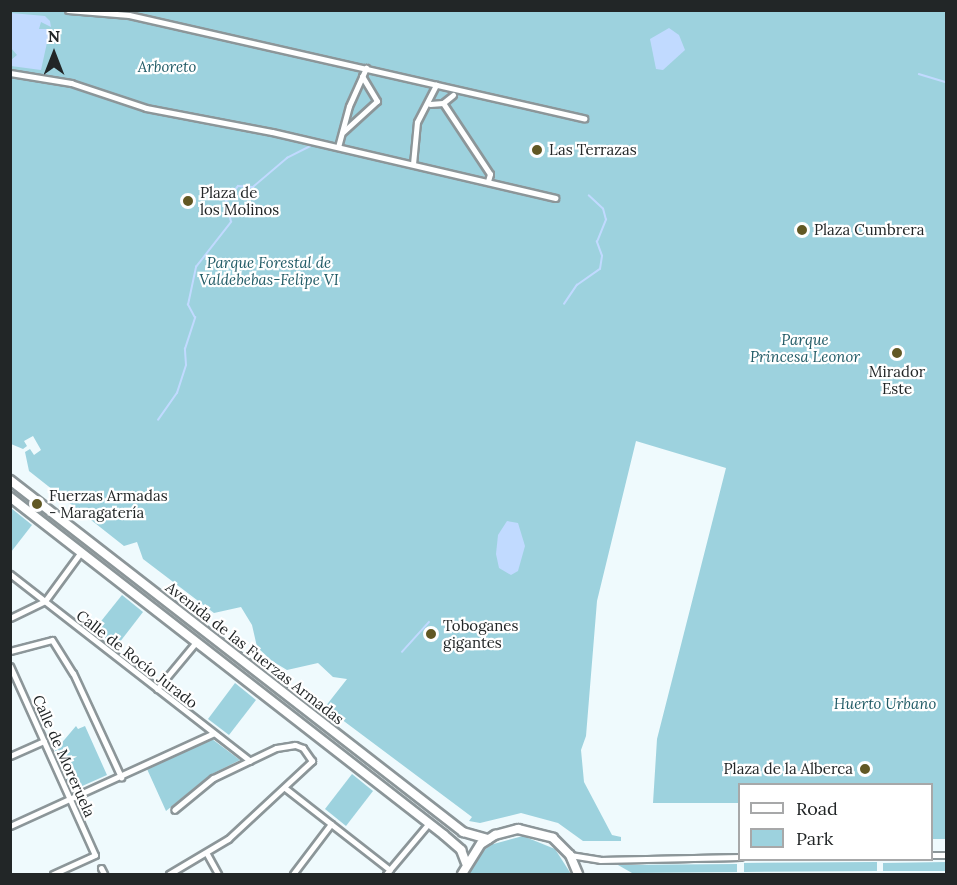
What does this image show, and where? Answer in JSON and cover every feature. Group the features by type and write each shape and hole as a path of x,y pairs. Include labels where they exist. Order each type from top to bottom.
{"street":[{"path":"68,10 129,15 584,118"},
{"path":"338,147 366,68"},
{"path":"10,73 96,89 146,108 338,147 555,198"},
{"path":"342,133 377,101 362,76"},
{"path":"413,164 417,122 436,85"},
{"path":"430,104 443,103 453,95"},
{"path":"443,103 490,174 488,181"},
{"name":"Avenida de las Fuerzas Armadas","path":"10,480 463,832 488,839"},
{"name":"Avenida de las Fuerzas Armadas","path":"10,497 458,846 466,863"},
{"path":"10,618 45,601 81,552"},
{"name":"Calle de Rocío Jurado","path":"10,574 250,761"},
{"path":"10,651 52,640 73,673 121,777"},
{"path":"157,689 196,642"},
{"name":"Calle de Moreruela","path":"10,666 95,855 53,874"},
{"path":"10,687 19,683"},
{"path":"10,826 214,733"},
{"path":"10,756 44,741"},
{"path":"170,874 207,854 310,766 312,761 303,748 288,745 213,778 174,810"},
{"path":"285,788 388,872 429,823"},
{"path":"293,874 331,824"},
{"path":"462,874 466,863 488,839 506,831 530,830 553,838 570,855 579,874"},
{"path":"207,854 218,874"},
{"path":"570,855 600,860 738,857"},
{"path":"101,868 104,874"}],"green space":[{"name":"Parque Forestal de Valdebebas-Felipe VI","path":"11,11 946,11 946,839 933,839 933,783 738,783 738,803 653,803 657,739 726,468 636,441 597,601 586,736 581,750 584,782 612,835 621,837 621,841 583,841 558,823 521,813 480,823 469,821 472,817 325,707 347,679 333,677 318,663 287,670 272,661 257,647 252,625 241,607 214,613 143,559 137,542 124,546 29,471 25,452 30,449 34,455 41,450 33,436 24,441 27,446 23,449 11,444"},
{"path":"11,508 32,525 10,552"},
{"path":"122,595 143,612 116,647 94,630"},
{"path":"235,683 256,700 229,735 208,719"},
{"path":"76,726 78,729 85,726 107,775 71,791 54,752"},
{"path":"212,739 240,760 210,775 166,811 147,769"},
{"path":"352,774 373,791 346,826 325,809"},
{"path":"523,836 555,849 571,874 469,874 477,857 490,845"},
{"path":"877,862 877,871 744,872 744,863"},
{"path":"946,862 946,871 883,871 883,863"},
{"path":"737,864 737,872 632,873 618,865"}],"shaded area":[{"path":"11,13 45,16 50,21 51,27 41,22 39,29 50,29 41,70 11,66 11,60 17,55 11,48"},
{"path":"669,28 679,35 685,50 663,70 656,69 650,39"},
{"path":"507,521 518,523 525,546 518,571 511,575 499,568 496,554 498,535"}],"waterway":[{"path":"919,74 946,82"},
{"path":"158,420 177,393 186,365 185,349 195,318 188,305 196,267 231,222 226,201 238,186 253,187 287,158 311,146"},
{"path":"564,304 577,285 600,269 602,256 597,242 606,220 603,209 589,196"},
{"path":"402,652 429,622"}],"place":[{"name":"Las Terrazas","path":"537,150"},
{"name":"Plaza de los Molinos","path":"188,201"},
{"name":"Plaza Cumbrera","path":"802,230"},
{"name":"Mirador Este","path":"897,353"},
{"name":"Fuerzas Armadas - Maragatería","path":"37,504"},
{"name":"Toboganes gigantes","path":"431,634"},
{"name":"Plaza de la Alberca","path":"865,769"}],"park label":[{"name":"Arboreto","path":"167,67"},
{"name":"Parque Princesa Leonor","path":"805,348"},
{"name":"Huerto Urbano","path":"885,704"}]}
